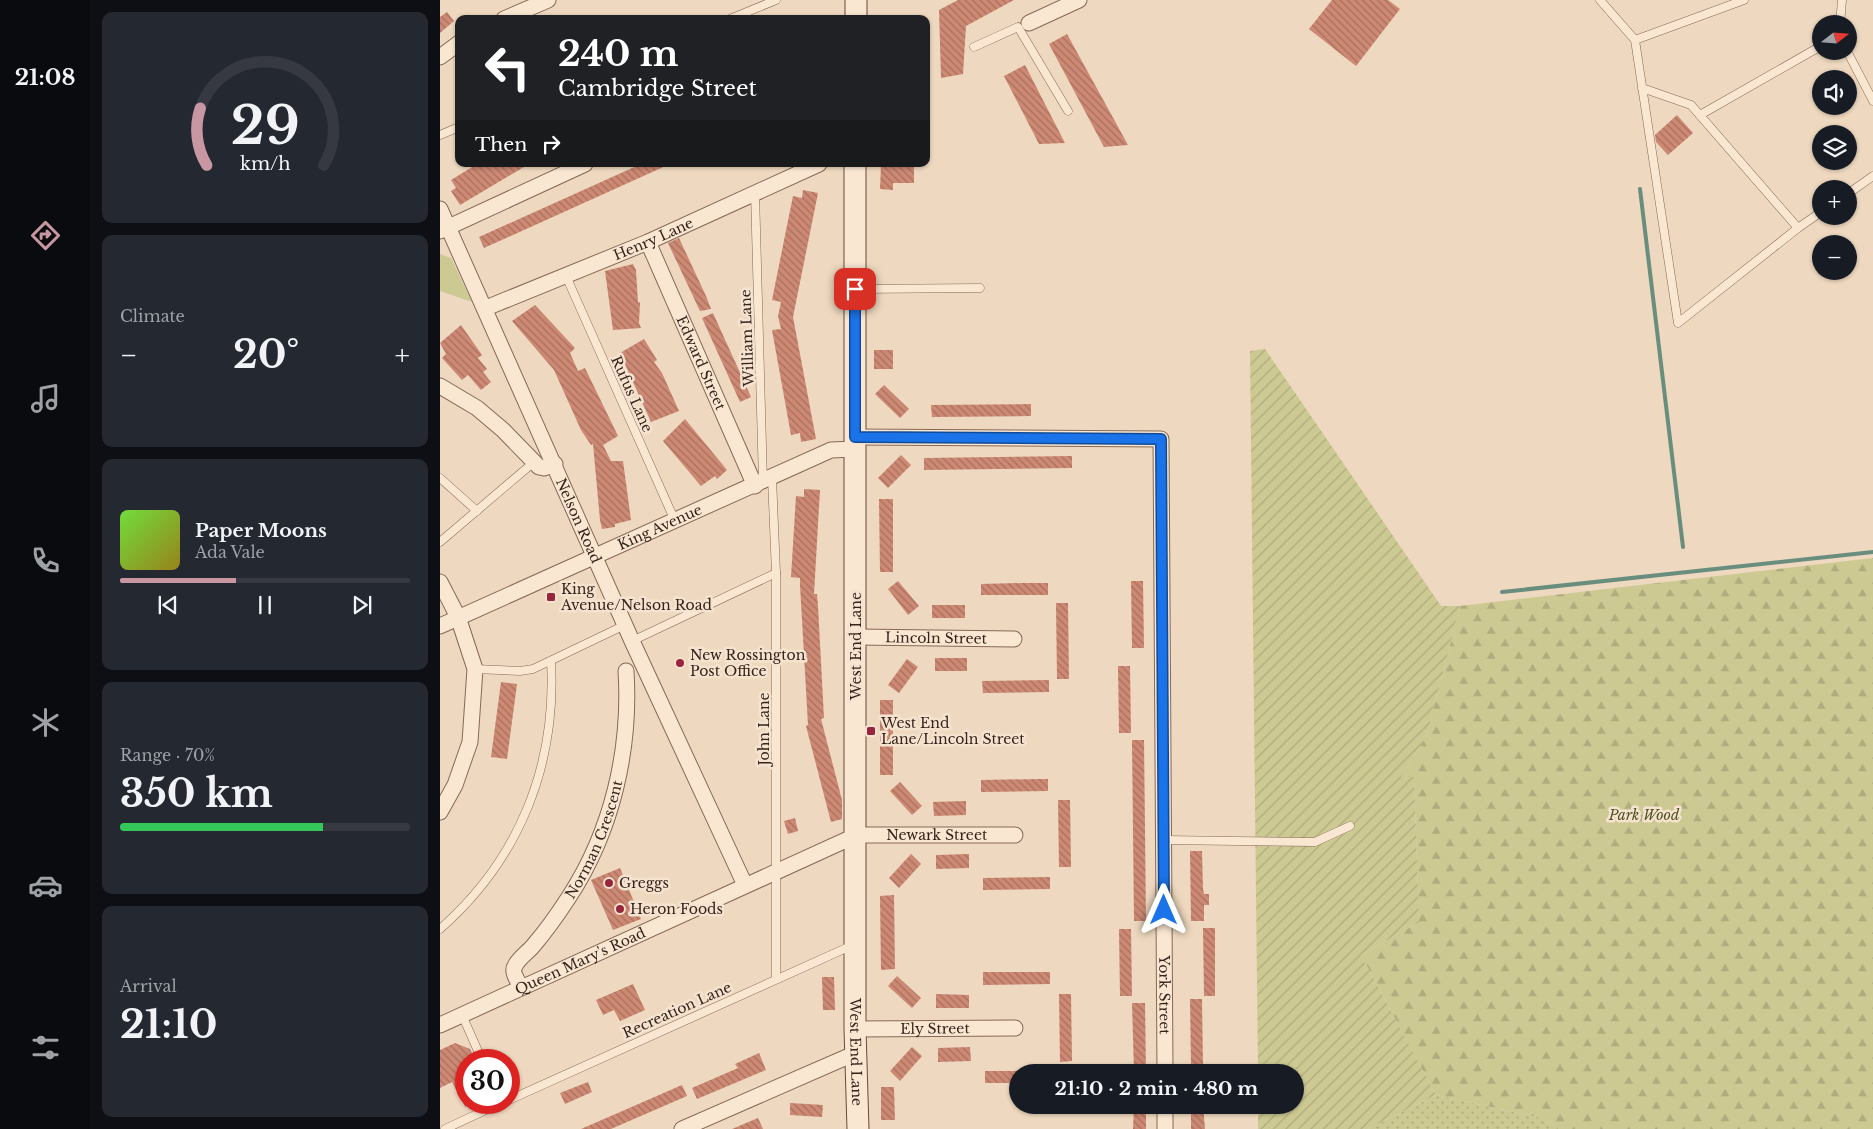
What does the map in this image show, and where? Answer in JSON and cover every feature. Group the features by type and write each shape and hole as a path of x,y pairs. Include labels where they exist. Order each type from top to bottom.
{"street":[{"path":"513,15 548,0"},
{"path":"856,0 856,15"},
{"path":"1024,25 1079,0"},
{"path":"440,57 455,46"},
{"path":"444,229 579,167"},
{"name":"Henry Lane","path":"486,308 648,242 812,167"},
{"name":"West End Lane","path":"855,167 857,835 855,1029 858,1129"},
{"name":"Nelson Road","path":"440,209 444,229 486,308 632,641 745,885"},
{"name":"Edward Street","path":"648,242 763,482"},
{"path":"440,386 477,408 503,430 534,462 544,468 555,464"},
{"name":"King Avenue","path":"440,626 675,522 831,450 855,443 1161,439"},
{"name":"York Street","path":"1161,439 1165,1064"},
{"path":"440,582 458,617 476,670 470,742 455,785 440,812"},
{"name":"Lincoln Street","path":"856,636 1014,639"},
{"name":"Norman Crescent","path":"521,987 514,972 514,966 539,938 572,891 592,856 606,820 624,745 628,714 626,671"},
{"name":"Queen Mary's Road","path":"440,1025 857,835"},
{"name":"Newark Street","path":"857,835 1015,835"},
{"name":"Ely Street","path":"855,1029 1015,1028"},
{"path":"682,1129 856,1053"},
{"path":"1165,1114 1165,1129"}],"lane":[{"path":"740,15 776,0"},
{"path":"1600,0 1635,40 1678,323 1812,218"},
{"path":"1635,40 1744,0"},
{"path":"1841,15 1842,0"},
{"path":"974,46 1024,25 1068,111"},
{"path":"1700,115 1812,51"},
{"path":"1852,60 1873,101"},
{"path":"1642,88 1691,105 1798,228"},
{"path":"440,135 455,129"},
{"path":"1857,187 1873,176"},
{"name":"William Lane","path":"755,193 763,482"},
{"name":"Rufus Lane","path":"566,276 675,522"},
{"path":"855,289 980,288"},
{"path":"440,542 534,462"},
{"path":"440,478 477,511"},
{"name":"John Lane","path":"763,482 776,573 776,979"},
{"path":"632,641 776,573"},
{"path":"476,670 533,670 625,624"},
{"path":"440,929 478,892 496,869 523,818 535,788 547,740 552,701 551,661"},
{"path":"1164,840 1315,842 1350,826"},
{"name":"Recreation Lane","path":"520,1095 856,944"},
{"path":"462,1015 477,1049"},
{"path":"445,1129 478,1114"}],"green space":[{"path":"440,254 451,258 472,302 440,291"},
{"path":"1265,349 1441,606 1460,606 1427,735 1401,777 1414,777 1419,922 1361,955 1436,1095 1368,1129 1258,1129 1258,1114 1304,1114 1304,1064 1258,1064 1250,351"},
{"name":"Park Wood","path":"1873,558 1873,1129 1559,1129 1546,1119 1436,1095 1361,955 1419,922 1414,777 1401,777 1427,735 1460,606"},
{"path":"1436,1095 1546,1119 1559,1129 1368,1129"}],"building":[{"path":"958,0 1014,0 966,26 963,74 941,78 939,10"},
{"path":"1332,0 1388,0 1400,9 1356,66 1309,29"},
{"path":"447,12 454,21 440,33 440,17"},
{"path":"1067,34 1128,145 1104,147 1049,44"},
{"path":"1025,65 1065,143 1039,144 1004,76"},
{"path":"1677,115 1693,133 1668,155 1656,142 1655,135"},
{"path":"472,167 524,167 460,205 451,191 456,188 451,180"},
{"path":"634,167 663,167 484,248 479,237"},
{"path":"881,167 914,167 914,183 893,183 893,190 880,189"},
{"path":"803,190 818,193 793,317 816,439 801,442 800,433 791,435 772,330 781,329 778,316 781,302 772,300 793,196 802,198"},
{"path":"679,238 711,309 700,311 668,243"},
{"path":"633,264 636,270 638,303 640,302 639,323 641,328 613,330 605,271"},
{"path":"535,305 575,348 570,353 578,371 585,368 618,436 603,445 611,461 623,461 631,520 615,524 615,527 602,529 593,444 591,445 581,430 554,370 512,321"},
{"path":"713,313 751,397 740,402 702,318"},
{"path":"461,325 482,355 478,358 487,369 483,372 491,382 481,390 468,375 462,380 442,358 446,354 440,343"},
{"path":"644,339 657,360 654,362 662,373 679,411 651,422 620,353"},
{"path":"874,350 893,350 893,369 874,369"},
{"path":"884,385 909,409 900,418 875,394"},
{"path":"1031,404 1031,416 932,417 931,405"},
{"path":"685,419 727,470 717,479 715,476 701,486 663,441"},
{"path":"901,455 911,465 888,488 878,478"},
{"path":"1072,456 1072,468 924,470 924,458"},
{"path":"804,489 820,490 814,594 817,594 818,606 824,718 821,719 842,800 842,819 831,822 806,726 808,725 800,578 791,577 796,496 804,497"},
{"path":"879,499 893,499 893,572 880,572"},
{"path":"898,581 919,606 908,615 888,589"},
{"path":"1131,581 1143,581 1144,648 1132,648"},
{"path":"1048,583 1048,595 981,595 981,584"},
{"path":"1056,603 1068,603 1069,679 1057,679"},
{"path":"932,605 965,605 965,618 932,618"},
{"path":"935,658 967,658 967,671 935,671"},
{"path":"907,659 918,667 899,693 888,685"},
{"path":"1118,666 1130,666 1131,733 1119,733"},
{"path":"1049,680 1049,692 983,693 982,681"},
{"path":"501,682 517,684 507,759 491,757"},
{"path":"880,700 893,700 893,775 880,775"},
{"path":"1132,740 1144,740 1146,921 1134,921"},
{"path":"1048,779 1048,791 981,792 981,780"},
{"path":"900,782 922,806 912,815 890,791"},
{"path":"1058,800 1070,800 1071,867 1059,867"},
{"path":"966,801 966,815 934,816 933,802"},
{"path":"795,818 798,831 788,834 784,821"},
{"path":"1190,851 1202,851 1203,889 1204,894 1209,894 1209,905 1204,905 1204,921 1191,921"},
{"path":"911,854 921,864 899,888 889,878"},
{"path":"969,854 969,868 936,869 936,855"},
{"name":"Heron Foods","path":"620,868 641,919 613,930 591,880"},
{"path":"1050,877 1050,889 983,890 983,878"},
{"path":"894,895 895,969 881,970 880,896"},
{"path":"1203,928 1215,928 1215,996 1204,996"},
{"path":"1119,929 1131,929 1132,996 1120,996"},
{"path":"983,972 1050,972 1050,984 983,985"},
{"path":"897,976 921,998 912,1008 888,986"},
{"path":"822,977 834,977 835,1010 823,1010"},
{"path":"633,984 645,1010 620,1021 614,1010 603,1015 596,1000"},
{"path":"936,994 969,995 969,1008 936,1008"},
{"path":"1059,994 1071,994 1072,1061 1060,1062"},
{"path":"1190,999 1202,999 1203,1064 1191,1064"},
{"path":"1132,1003 1145,1003 1146,1064 1134,1064"},
{"path":"455,1043 470,1049 455,1049 455,1088 452,1082 440,1088 440,1050"},
{"path":"912,1047 922,1056 900,1081 890,1071"},
{"path":"970,1047 971,1061 938,1062 938,1048"},
{"path":"759,1053 766,1070 697,1099 692,1088 738,1068 735,1064"},
{"path":"985,1071 1009,1071 1009,1083 985,1083"},
{"path":"588,1082 592,1092 565,1104 560,1093"},
{"path":"682,1085 687,1096 611,1129 581,1129"},
{"path":"881,1087 894,1087 895,1120 881,1120"},
{"path":"790,1103 823,1105 822,1117 790,1115"},
{"path":"1134,1114 1146,1114 1146,1129 1133,1129"},
{"path":"1191,1114 1204,1114 1205,1129 1191,1129"},
{"path":"758,1118 763,1129 732,1129"}],"waterway":[{"path":"1640,189 1683,547"},
{"path":"1502,592 1873,552"}],"place":[{"name":"King Avenue/Nelson Road","path":"551,597"},
{"name":"New Rossington Post Office","path":"680,663"},
{"name":"West End Lane/Lincoln Street","path":"871,731"},
{"name":"Greggs","path":"609,883"},
{"name":"Heron Foods","path":"620,909"}],"route":[{"path":"855,289 855,437 1161,439 1164,910"}]}
